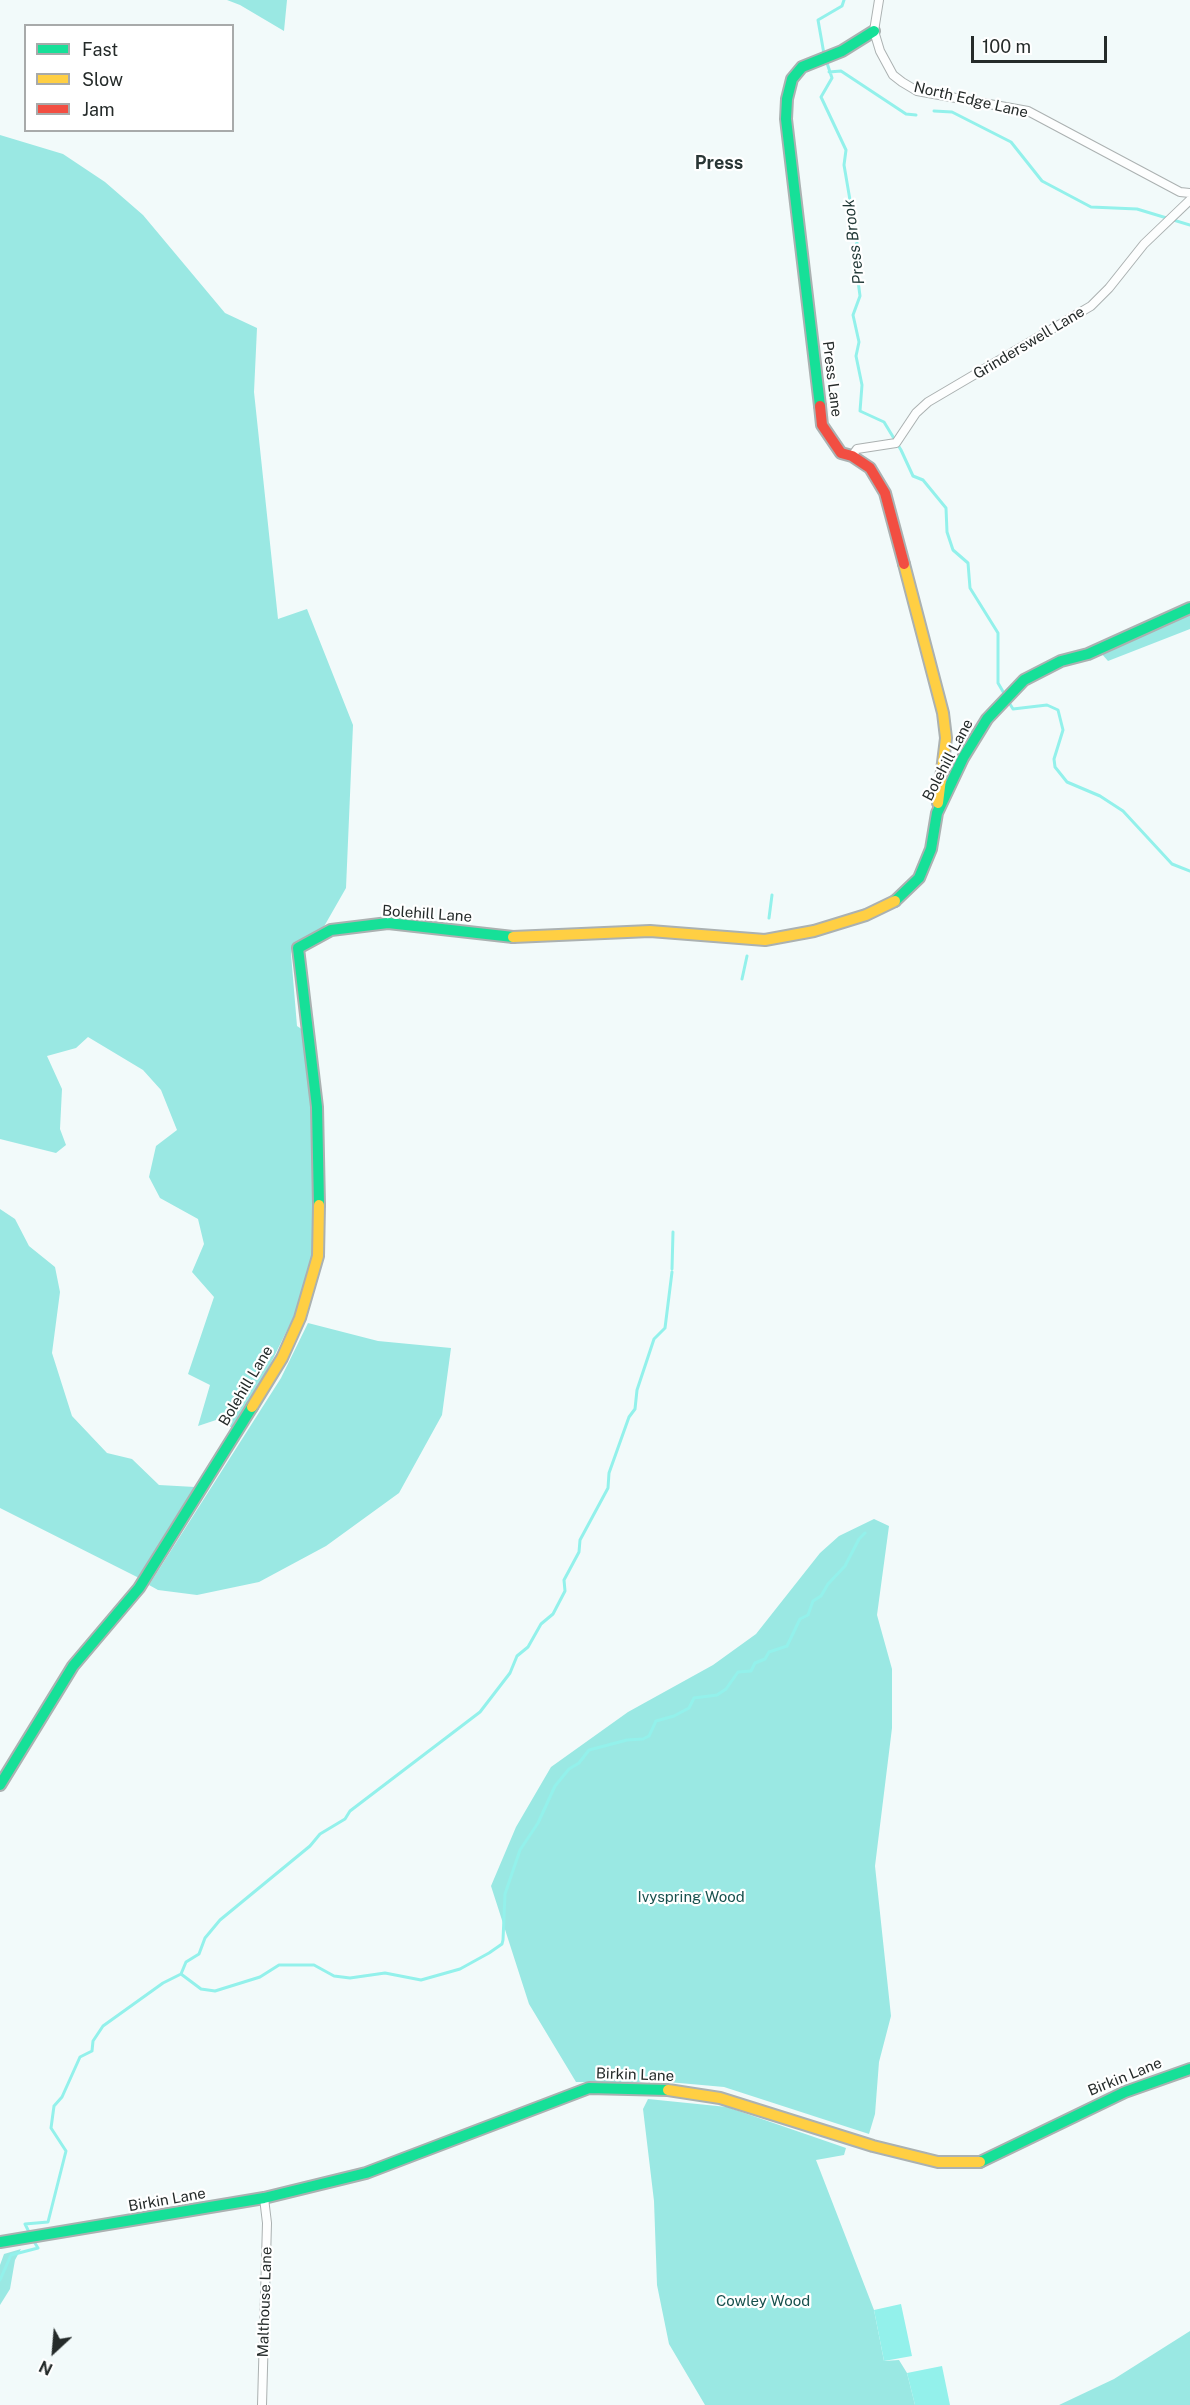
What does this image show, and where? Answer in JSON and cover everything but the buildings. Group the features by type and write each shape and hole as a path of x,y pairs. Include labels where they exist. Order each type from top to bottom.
{"street":[{"path":"874,31 879,0"},
{"name":"Press Lane","path":"874,31 842,51 802,67 792,79 787,99 786,119 822,425 841,453 852,456 870,468 885,493 943,713 946,738 936,813"},
{"name":"North Edge Lane","path":"874,31 880,51 893,75 917,91 1028,111 1180,192 1190,193"},
{"name":"Grinderswell Lane","path":"852,456 856,450 896,443 916,413 928,402 1091,306 1109,288 1144,244 1190,200"},
{"name":"Bolehill Lane","path":"0,1785 74,1666 139,1588 282,1358 300,1318 318,1256 319,1174 317,1107 298,948 303,943 331,930 388,923 513,937 650,931 700,933 765,940 814,931 866,915 894,902 919,878 927,861 936,813 963,758 987,719 1006,697 1024,680 1062,661 1088,654 1190,608"},
{"name":"Birkin Lane","path":"0,2242 264,2198 380,2168 589,2088 664,2089 720,2098 938,2162 981,2162 1125,2092 1190,2069"},
{"name":"Malthouse Lane","path":"262,2405 267,2223 264,2198"}],"green space":[{"path":"227,0 287,0 284,31 240,5"},
{"path":"0,135 63,154 105,182 143,215 225,313 257,328 254,392 278,619 307,609 353,725 346,888 322,930 305,937 292,948 291,954 297,1026 303,1030 312,1107 315,1257 300,1304 267,1371 232,1428 219,1419 198,1426 210,1385 188,1374 214,1297 192,1272 204,1244 198,1219 160,1198 149,1177 156,1146 177,1130 161,1090 143,1070 88,1037 76,1048 47,1056 62,1089 60,1129 66,1145 56,1153 0,1139"},
{"path":"1190,612 1190,629 1108,661 1101,653"},
{"path":"0,1209 15,1219 29,1246 55,1267 60,1292 52,1353 72,1416 107,1453 132,1459 159,1485 195,1487 139,1578 0,1508"},
{"path":"308,1323 378,1341 451,1348 442,1415 399,1493 326,1546 259,1582 197,1595 158,1590 149,1585 281,1378"},
{"name":"Ivyspring Wood","path":"874,1519 889,1526 877,1615 892,1669 892,1728 875,1866 891,2016 879,2062 875,2114 869,2134 724,2087 668,2082 576,2082 529,2004 491,1886 516,1827 551,1767 628,1712 713,1665 756,1634 820,1553 839,1536"},
{"name":"Cowley Wood","path":"648,2099 727,2107 846,2148 844,2155 816,2160 874,2310 884,2361 899,2360 907,2373 915,2405 705,2405 669,2344 657,2285 654,2201 643,2109"},
{"path":"21,2249 15,2260 10,2289 0,2305 0,2265 4,2254"},
{"path":"1190,2331 1190,2405 1059,2405 1114,2379"}],"shaded area":[{"path":"901,2304 912,2356 884,2361 874,2310"},
{"path":"942,2366 950,2405 915,2405 907,2373"}],"waterway":[{"name":"Press Brook","path":"844,0 842,6 818,20 824,54 832,78 821,97 846,150 844,165 857,241 856,265 860,296 853,315 859,342 856,356 862,385 860,411 884,422 913,476 923,480 946,508 947,532 953,550 968,563 970,588 998,633 998,683 1005,695"},
{"path":"829,72 841,71 906,114 916,115"},
{"path":"934,111 952,112 1011,142 1042,181 1091,207 1137,209 1190,225"},
{"name":"Press Brook","path":"1008,701 1013,709 1047,705 1058,710 1063,730 1054,759 1055,767 1067,782 1100,796 1123,811 1172,864 1190,871"},
{"path":"769,918 772,895"},
{"path":"742,979 747,956"},
{"path":"672,1269 673,1232"},
{"path":"30,2234 25,2224 48,2222 66,2151 51,2128 54,2106 62,2097 80,2057 92,2051 93,2041 103,2026 163,1983 181,1974 186,1962 199,1954 205,1938 220,1920 310,1846 320,1834 345,1819 350,1811 480,1712 510,1673 517,1656 528,1647 541,1624 553,1614 565,1591 564,1580 579,1552 580,1540 608,1488 609,1473 629,1417 635,1409 637,1390 654,1339 665,1328 672,1272"},
{"path":"181,1974 201,1989 215,1991 260,1977 279,1965 314,1965 334,1976 350,1978 385,1973 421,1980 460,1969 489,1953 502,1944 505,1894 520,1850 538,1823 555,1786 569,1769 579,1763 589,1750 649,1736 656,1721 674,1716 689,1708 694,1698 717,1695 726,1689 738,1672 751,1671 755,1663 765,1659 769,1652 787,1646 800,1619 808,1615 813,1601 821,1596 828,1584 845,1566 859,1539 865,1533"},
{"path":"0,2280 11,2255 38,2248 33,2240"}],"traffic: fast":[{"path":"820,406 786,119 787,99 792,79 802,67 842,51 874,31"},
{"path":"895,901 919,878 931,849 937,813 963,758 987,719 1024,680 1061,661 1088,654 1190,608"},
{"path":"319,1205 317,1107 298,948 331,930 388,923 513,937"},
{"path":"0,1785 73,1666 139,1588 252,1407"},
{"path":"980,2162 1125,2092 1190,2069"},
{"path":"0,2242 264,2198 366,2173 589,2088 668,2090"}],"traffic: slow":[{"path":"904,564 943,713 946,738 938,803"},
{"path":"513,937 650,931 765,940 814,931 866,915 895,901"},
{"path":"252,1407 282,1358 300,1318 318,1256 319,1205"},
{"path":"668,2090 720,2098 873,2146 938,2162 980,2162"}],"traffic: jam":[{"path":"820,406 822,425 841,453 852,456 870,468 885,493 904,564"}],"district":[{"name":"Press","path":"719,163"}]}
